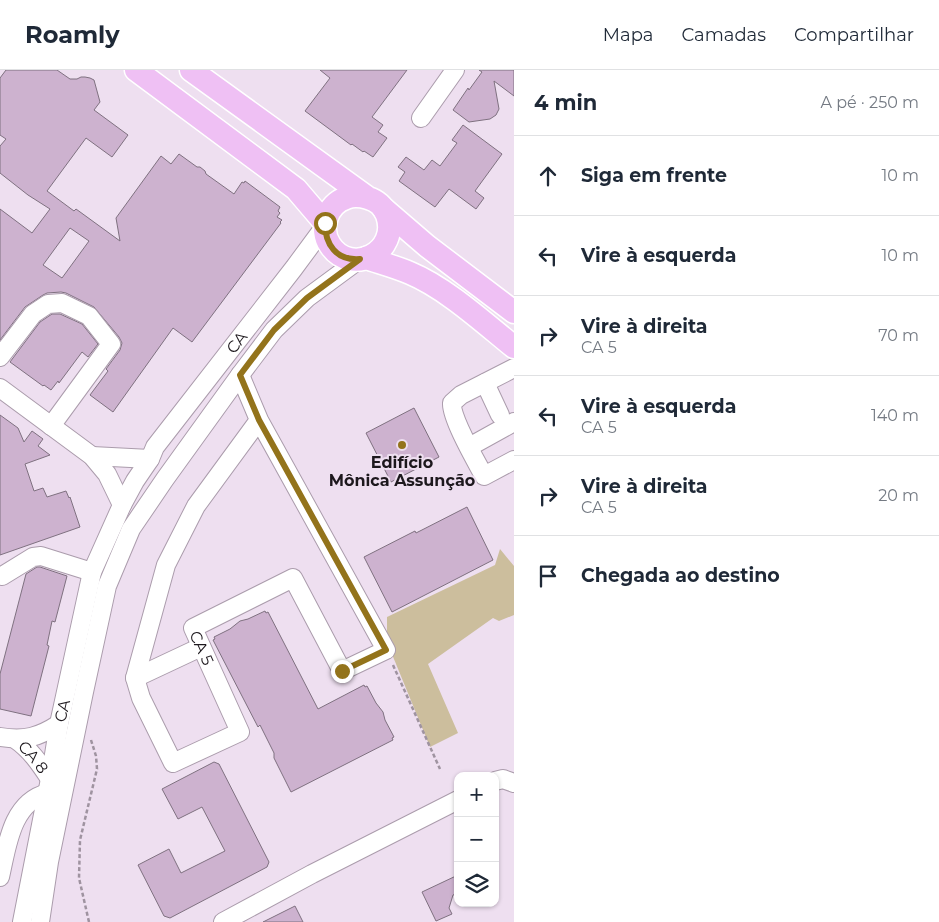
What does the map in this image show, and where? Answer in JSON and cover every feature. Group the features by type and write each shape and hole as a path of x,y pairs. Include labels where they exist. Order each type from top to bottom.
{"main road":[{"path":"136,70 296,188 325,224"},
{"path":"191,70 376,203 427,246 514,312"},
{"path":"357,196 376,203 388,219 387,240 381,249 373,256 353,260 343,257 334,251 328,243 325,233 328,212 336,203 346,198 357,196"},
{"path":"363,259 411,274 432,285 453,298 514,347"}],"street":[{"path":"420,118 455,70"},
{"name":"CA","path":"22,922 60,724 76,689 92,572 122,505 150,459 155,447 294,268 325,224"},
{"path":"40,922 76,689 107,586 131,529 165,479 274,330 307,298 363,259"},
{"path":"0,357 33,314 48,304 62,303 89,316 111,344 51,426"},
{"path":"514,368 461,395 452,403 452,408 462,434 484,476 514,460"},
{"path":"240,375 259,420 386,650"},
{"path":"469,447 509,425 485,383"},
{"path":"0,388 8,402 51,426 92,456 107,474 122,505"},
{"path":"135,678 166,564 196,506 259,420"},
{"path":"92,456 150,459"},
{"path":"2,576 34,557 41,556 92,572"},
{"name":"CA 5","path":"135,678 141,698 173,763 240,732 193,628 293,578 342,671 386,650"},
{"path":"135,678 201,646"},
{"name":"CA 8","path":"7,738 38,735 60,724"},
{"name":"CA 8","path":"7,738 24,745 33,754 49,786"},
{"path":"499,780 503,779 514,783"},
{"path":"0,877 10,832 22,809 49,786"},
{"path":"223,922 312,874 454,802"}],"path":[{"path":"386,650 440,769"}],"shaded area":[{"path":"500,549 514,566 514,615 499,621 493,618 428,664 458,733 430,747 387,642 387,617 495,565"}],"building":[{"path":"6,70 57,70 70,79 85,77 94,80 100,102 94,110 128,135 112,157 86,138 47,191 74,211 76,209 120,241 116,218 161,156 171,164 179,154 197,167 200,167 206,174 234,194 242,182 244,183 245,181 280,207 278,211 280,213 277,217 282,220 281,223 192,342 173,328 113,412 90,395 108,371 106,369 120,350 122,343 94,307 66,293 47,293 25,307 0,340 0,209 32,233 50,209 0,173 0,146 6,139 0,135 0,78","holes":["70,228 89,241 62,278 43,265"]},
{"path":"320,70 407,70 372,117 383,125 378,132 387,138 373,157 351,145 305,111 330,78"},
{"path":"479,70 514,70 514,96 494,81 499,109 496,115 490,119 469,122 453,110 482,72"},
{"path":"463,125 502,154 475,191 484,198 476,209 449,189 435,207 399,181 405,172 398,167 406,157 424,170 432,160 440,166 457,143 452,140"},
{"path":"52,314 60,314 82,324 98,344 88,357 82,352 59,383 58,381 51,390 10,362 40,322"},
{"name":"Edifício Mônica Assunção","path":"414,408 439,457 391,482 366,433"},
{"path":"0,415 18,428 24,442 32,431 43,439 38,446 50,455 25,464 34,491 43,488 47,497 66,491 70,497 80,527 0,555"},
{"path":"467,507 493,560 392,612 364,557"},
{"path":"37,567 67,576 55,622 52,621 47,645 49,646 31,716 0,709 0,674 26,574"},
{"path":"265,611 266,613 268,612 318,709 364,685 365,687 367,686 383,712 394,737 392,738 393,740 291,792 260,725 258,727 213,640 215,639 214,637 230,629 240,621"},
{"path":"214,762 219,764 269,862 267,867 170,918 164,916 138,865 169,849 181,873 225,851 202,807 178,819 162,789"},
{"path":"454,877 454,895 449,908 452,914 436,921 422,892"},
{"path":"295,906 303,922 263,922"}],"place":[{"name":"Edifício Mônica Assunção","path":"402,445"}],"route":[{"path":"325,223 328,243 334,251 343,257 353,260 360,259 307,298 274,330 240,375 259,420 386,650 342,671"}]}
